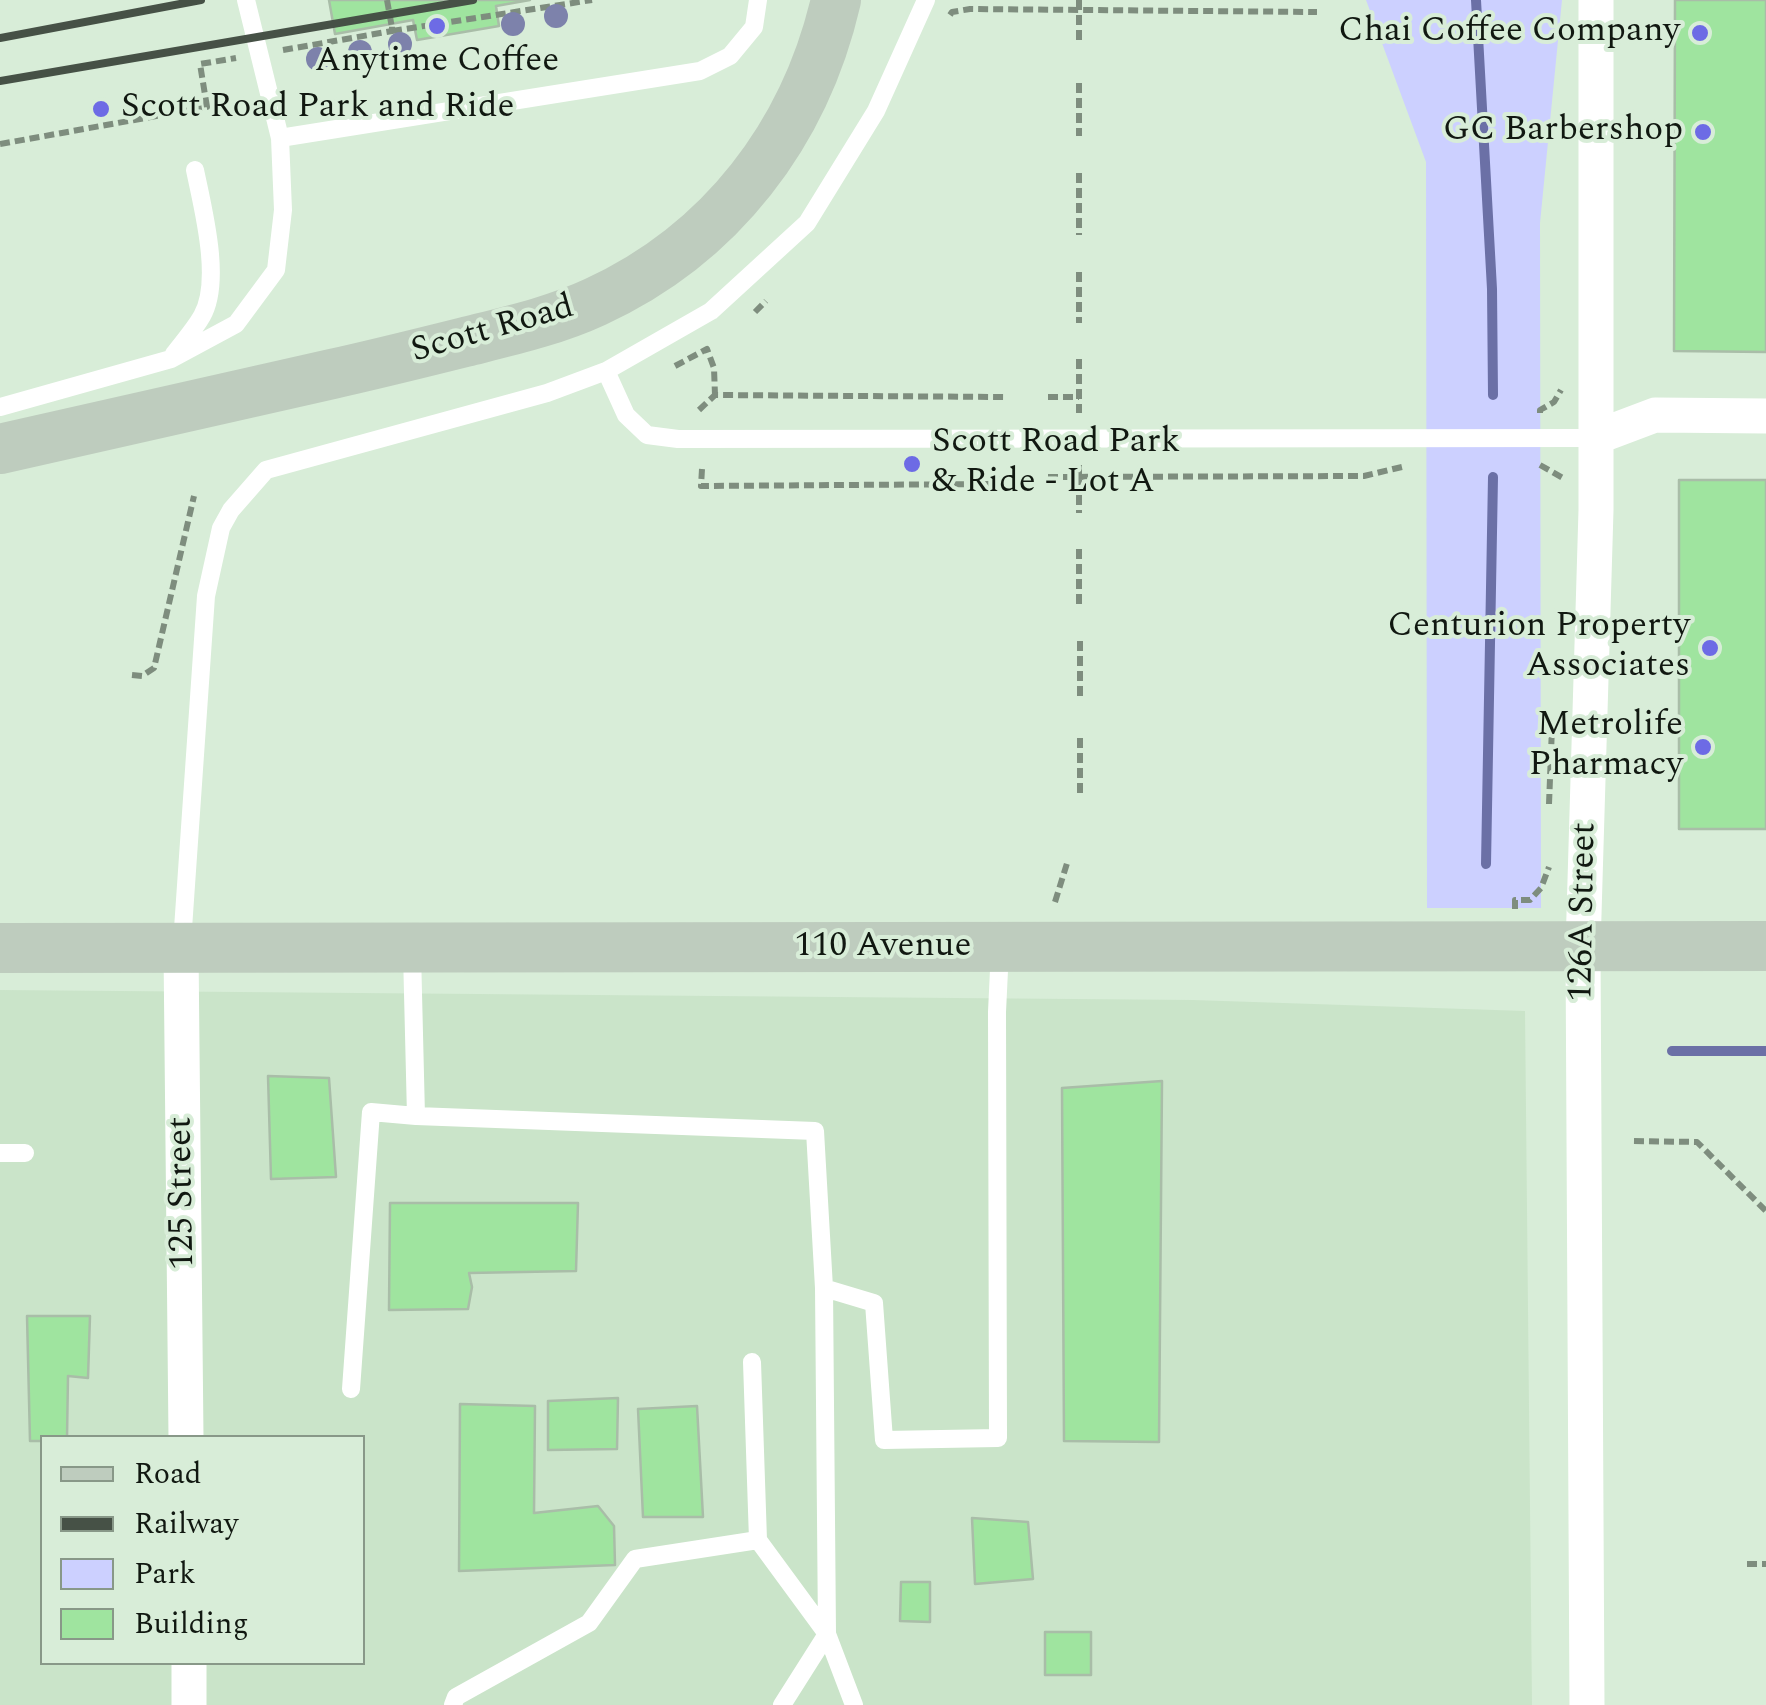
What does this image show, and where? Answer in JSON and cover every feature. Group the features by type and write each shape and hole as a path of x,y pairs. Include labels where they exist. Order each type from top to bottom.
{"main road":[{"name":"Scott Road","path":"0,448 526,327 594,302 648,274 694,241 742,192 778,144 824,50 836,0"},
{"name":"110 Avenue","path":"0,948 1766,946"}],"street":[{"name":"126A Street","path":"1586,1705 1584,948 1596,510 1596,0"},
{"path":"1594,438 1655,415 1766,416"},
{"name":"125 Street","path":"181,949 186,1435"},
{"path":"189,1665 189,1705"}],"lane":[{"path":"0,407 171,359 236,324 276,270 283,210 280,138 246,0"},
{"path":"280,138 700,71 730,56 754,27 758,0"},
{"path":"181,949 206,596 221,528 231,510 266,470 547,393 606,371 711,310 807,223 876,111 926,0"},
{"path":"171,359 204,313 212,274 196,170"},
{"path":"606,371 626,415 648,435 678,438 1594,438"},
{"path":"411,948 416,1116"},
{"path":"824,1288 874,1303 884,1440 998,1438 1000,948"},
{"path":"351,1389 371,1112 815,1131 824,1288 827,1634 782,1705"},
{"path":"0,1153 25,1153"},
{"path":"752,1362 758,1540 827,1634 854,1705"},
{"path":"453,1705 456,1697 588,1623 635,1559 758,1540"}],"path":[{"path":"387,0 392,28"},
{"path":"0,144 207,107 200,64 392,28 592,0"},
{"path":"1078,0 1078,43"},
{"path":"944,23 952,12 970,9 1316,12"},
{"path":"1079,83 1079,136"},
{"path":"1079,173 1079,235"},
{"path":"1079,272 1079,323"},
{"path":"660,374 707,349 714,368 715,395"},
{"path":"1079,359 1079,415"},
{"path":"699,410 715,395 1004,397"},
{"path":"1048,397 1079,398"},
{"path":"1079,465 1079,513"},
{"path":"1048,477 1364,476 1408,465"},
{"path":"702,469 700,486 988,484 1003,478"},
{"path":"132,675 142,676 154,668 194,496"},
{"path":"1079,549 1079,608"},
{"path":"1080,641 1080,698"},
{"path":"1080,738 1080,798"},
{"path":"1055,902 1068,860"},
{"path":"1515,900 1530,900"},
{"path":"1634,1141 1697,1142 1766,1211"},
{"path":"1746,1564 1766,1564"}],"shaded area":[{"path":"0,990 1193,1000 1525,1011 1532,1705 0,1705"}],"green space":[{"path":"1366,0 1562,0 1540,223 1541,908 1427,908 1426,162"}],"building":[{"path":"329,0 530,0 496,6 499,26 417,40 413,20 335,34"},
{"path":"1675,0 1766,0 1766,352 1674,351"},
{"path":"1679,480 1766,480 1766,829 1679,829"},
{"path":"268,1076 329,1078 336,1177 271,1179"},
{"path":"1162,1081 1159,1442 1064,1441 1062,1088"},
{"path":"390,1203 578,1203 576,1271 469,1273 472,1287 468,1309 389,1310"},
{"path":"27,1316 90,1316 88,1378 68,1376 67,1435 40,1435 40,1441 30,1441"},
{"path":"618,1398 617,1449 548,1450 548,1401"},
{"path":"460,1404 535,1406 534,1513 598,1506 614,1526 615,1565 459,1571"},
{"path":"697,1406 703,1517 643,1517 638,1409"},
{"path":"972,1518 1028,1522 1033,1579 975,1584"},
{"path":"901,1582 930,1582 930,1622 900,1621"},
{"path":"1045,1632 1091,1632 1091,1675 1045,1675"}],"waterway":[{"path":"1476,0 1492,289 1493,395"},
{"path":"1486,864 1493,477"},
{"path":"1672,1051 1766,1051"}],"railway":[{"path":"0,38 201,0"},
{"path":"0,81 473,0"}],"place":[{"name":"Anytime Coffee","path":"437,26"},
{"name":"Chai Coffee Company","path":"1700,33"},
{"name":"Scott Road Park and Ride","path":"101,109"},
{"name":"GC Barbershop","path":"1703,132"},
{"name":"Scott Road Park & Ride - Lot A","path":"912,464"},
{"name":"Centurion Property Associates","path":"1710,648"},
{"name":"Metrolife Pharmacy","path":"1703,747"}]}
